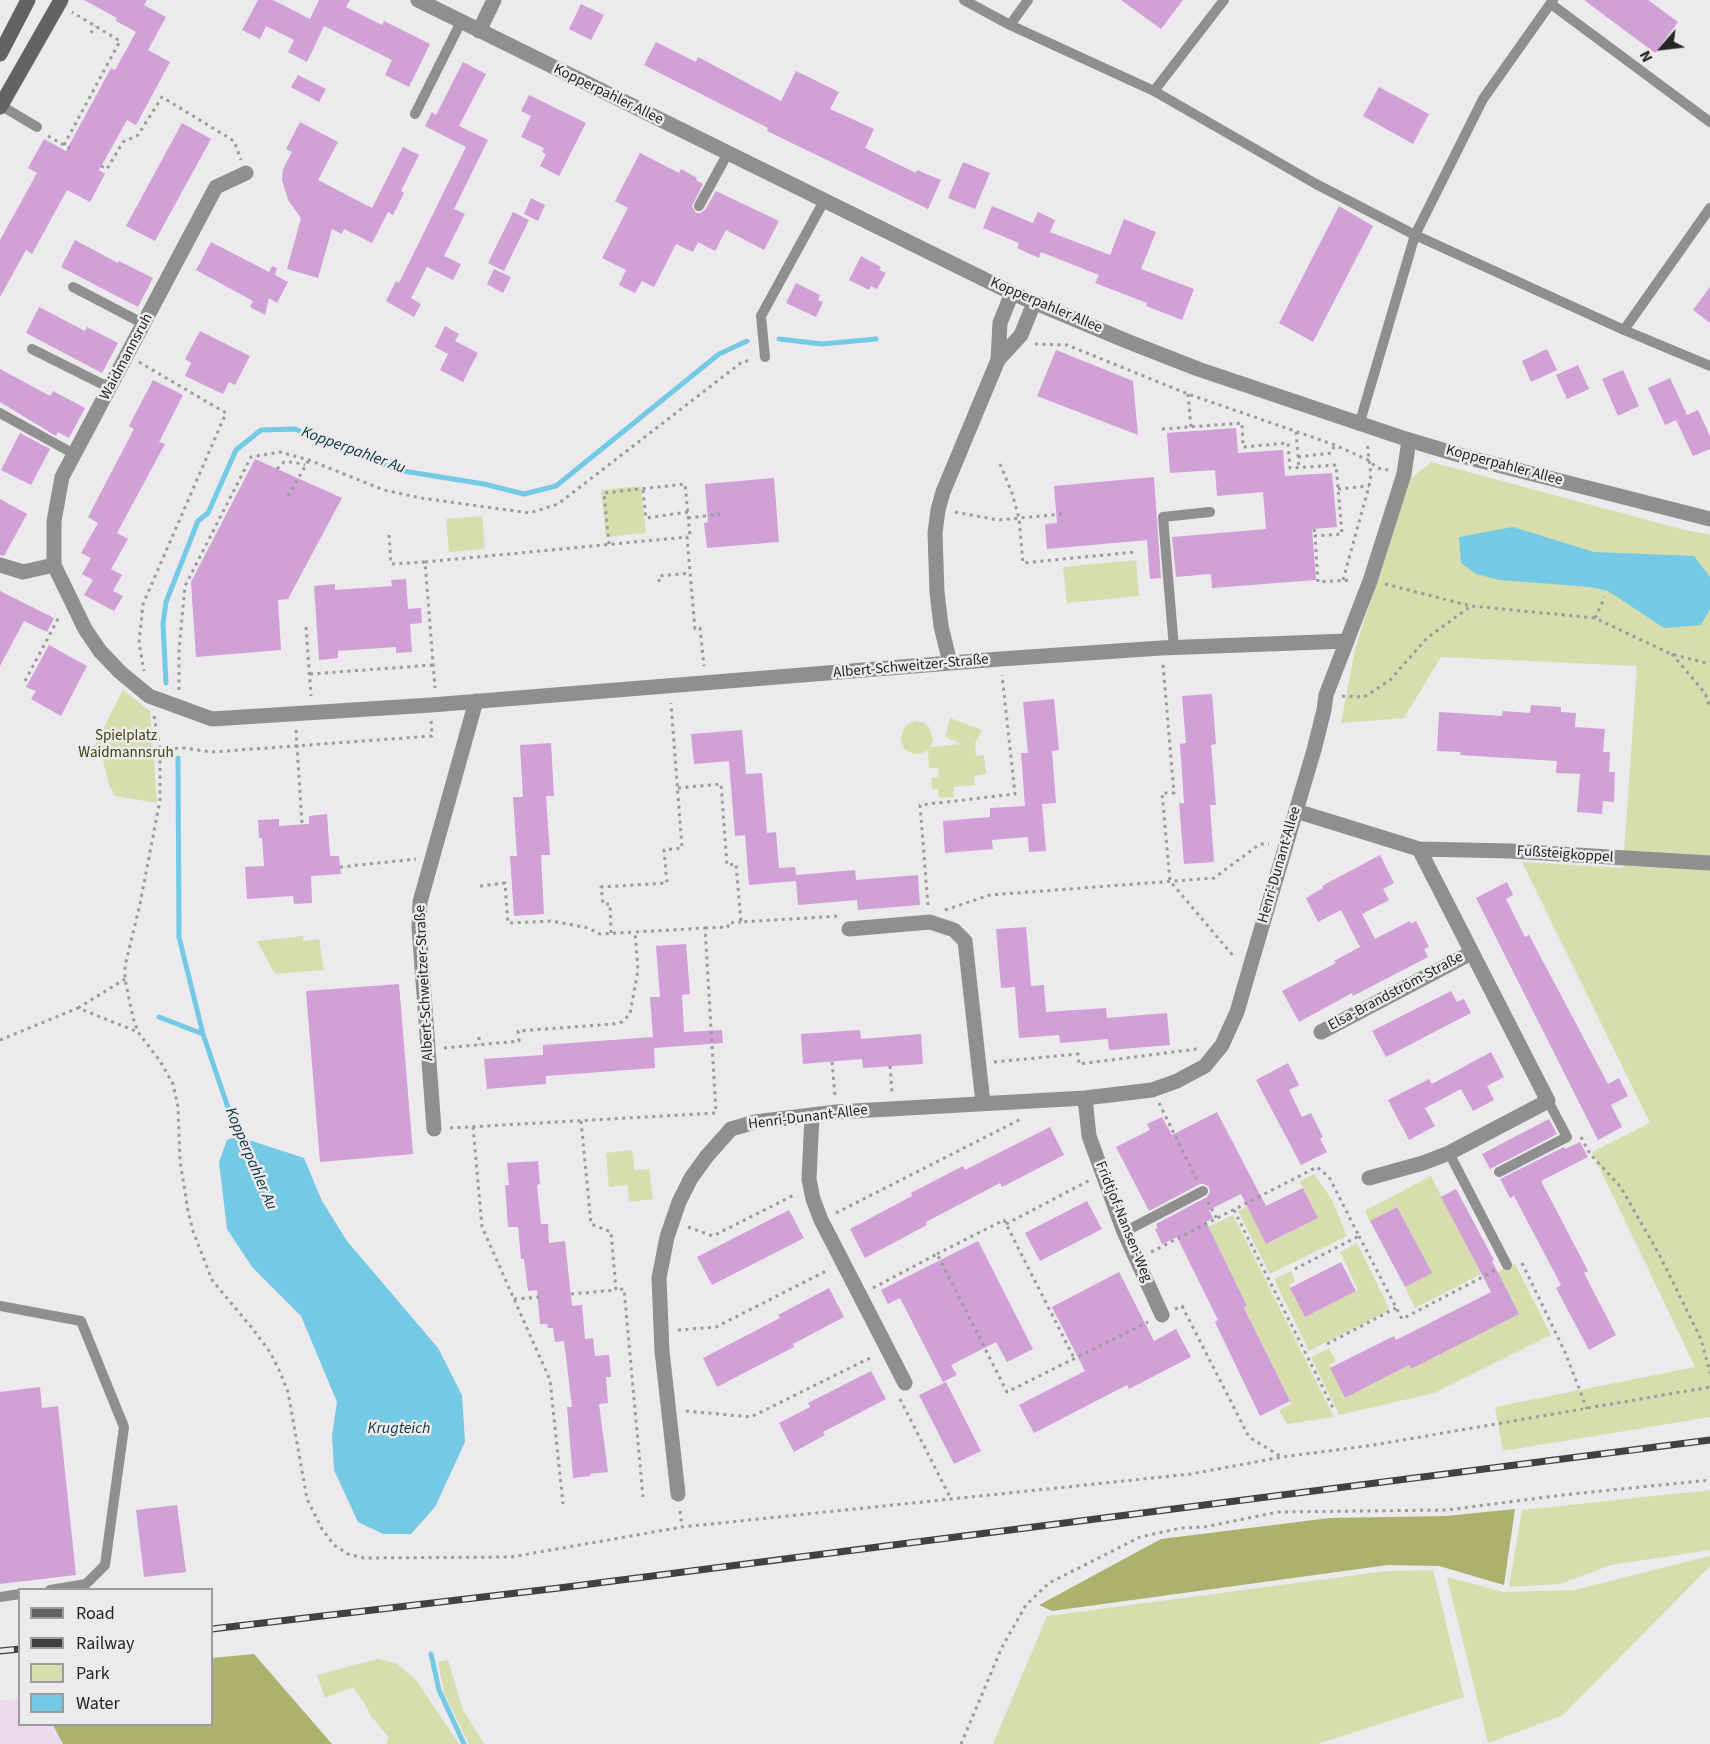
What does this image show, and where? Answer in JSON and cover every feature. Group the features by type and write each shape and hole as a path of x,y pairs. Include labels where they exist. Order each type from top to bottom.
{"main road":[{"path":"0,54 28,0"},
{"path":"0,106 60,2"}],"street":[{"name":"Kopperpahler Allee","path":"418,0 1012,293 1198,369 1365,427 1467,457 1710,519"},
{"path":"479,31 494,0"},
{"name":"Waidmannsruh","path":"212,719 149,696 126,678 100,651 85,629 54,565 54,521 62,477 216,187 246,173"},
{"path":"950,663 941,626 937,592 935,533 938,510 943,492 998,360 1000,323 1012,293"},
{"path":"998,360 1021,335 1034,303"},
{"name":"Henri-Dunant-Allee","path":"678,1494 661,1331 659,1278 667,1237 679,1202 714,1146 731,1129 755,1122 836,1112 1085,1098 1152,1090 1177,1081 1205,1066 1222,1046 1237,1012 1296,811 1324,710 1326,695 1370,580 1404,474 1409,440"},
{"path":"0,565 22,572 54,565"},
{"name":"Albert-Schweitzer-Straße","path":"212,719 434,705 1000,658 1167,648 1347,641"},
{"name":"Albert-Schweitzer-Straße","path":"434,1130 419,927 420,902 476,701"},
{"path":"1296,811 1419,849"},
{"name":"Fußsteigkoppel","path":"1419,849 1510,851 1710,863"},
{"name":"Elsa-Brandström-Straße","path":"1419,849 1548,1101"},
{"path":"849,929 930,918 954,930 965,940 983,1103"},
{"name":"Elsa-Brandström-Straße","path":"1321,1032 1471,953"},
{"name":"Fridtjof-Nansen-Weg","path":"1085,1098 1089,1136 1124,1232 1162,1315"},
{"path":"1369,1178 1424,1163 1449,1153 1548,1101"},
{"path":"812,1115 809,1167 811,1186 820,1220 905,1383"}],"lane":[{"path":"964,0 1010,25 1154,92 1316,184 1415,235 1624,330 1710,366"},
{"path":"1010,25 1028,0"},
{"path":"1154,92 1224,0"},
{"path":"1365,427 1415,235 1483,99 1552,2 1710,122"},
{"path":"415,114 460,22"},
{"path":"0,106 37,127"},
{"path":"699,206 728,153"},
{"path":"765,357 761,316 824,201"},
{"path":"1624,330 1710,208"},
{"path":"73,287 144,324"},
{"path":"32,349 110,388"},
{"path":"0,413 75,454"},
{"path":"1167,648 1163,517 1210,512"},
{"path":"1499,1172 1567,1137 1548,1101"},
{"path":"1449,1153 1507,1265"},
{"path":"1124,1232 1203,1191"},
{"path":"0,1306 81,1321 124,1426 105,1565 86,1584 62,1588"},
{"path":"0,1597 18,1594"}],"path":[{"path":"60,2 120,41 64,145"},
{"path":"91,33 95,26"},
{"path":"101,166 107,170 123,142 138,135 162,97 234,141 246,173"},
{"path":"37,127 73,150"},
{"path":"1021,335 1036,344 1067,345 1188,394 1335,445 1368,460 1377,468 1404,474"},
{"path":"128,355 226,413 143,604 138,643 160,749 160,800 140,904 125,966 125,979 138,1032 160,1061 173,1084 178,1107 180,1161 193,1231 212,1280 270,1352 280,1372 288,1392 308,1499 322,1529 334,1545 348,1554 364,1558 511,1557 682,1527 1191,1474 1710,1387"},
{"path":"179,708 179,650 185,586 251,456 280,452 309,460 384,490 421,498 530,513 558,504 742,362 765,357"},
{"path":"1188,394 1191,427"},
{"path":"1162,429 1242,423 1243,447 1288,443 1290,468 1336,465 1342,534 1315,536"},
{"path":"1342,580 1371,475 1365,427"},
{"path":"1296,432 1302,475"},
{"path":"1298,457 1330,453 1335,445"},
{"path":"288,496 309,460"},
{"path":"277,469 284,462 306,465"},
{"path":"1000,464 1019,518 1023,563 1135,552"},
{"path":"389,535 391,564 690,537 685,484 604,493 609,544"},
{"path":"1338,489 1369,486"},
{"path":"643,489 646,518 688,512"},
{"path":"938,510 998,520 1063,514"},
{"path":"688,518 720,514"},
{"path":"1314,529 1318,582 1370,580 1471,606 1595,618 1671,654 1710,662"},
{"path":"687,537 695,629 700,628 706,683"},
{"path":"160,749 184,748 212,752 432,736 433,664 425,562"},
{"path":"659,582 659,576 690,573"},
{"path":"1595,618 1605,597"},
{"path":"25,681 62,612 74,606"},
{"path":"1326,695 1364,697 1390,680 1427,638 1471,606"},
{"path":"306,627 312,713"},
{"path":"1167,648 1174,793 1162,794 1170,881 1248,974"},
{"path":"1671,654 1705,693 1710,708"},
{"path":"1000,658 1015,794 920,806 930,918 990,895 1214,878 1260,844 1286,845"},
{"path":"310,674 433,664"},
{"path":"612,933 610,904 603,904 602,887 667,883 664,850 682,848 669,685"},
{"path":"294,714 302,824"},
{"path":"678,788 721,784 727,865 736,864 741,922"},
{"path":"340,867 431,858"},
{"path":"480,886 505,883 508,923 552,921 580,926 600,934 728,927 728,923 848,915 849,929"},
{"path":"705,928 716,1113 731,1129"},
{"path":"427,1050 519,1041 518,1031 622,1022 630,1014 638,969 635,932"},
{"path":"0,1040 78,1008 125,979"},
{"path":"78,1008 138,1032"},
{"path":"479,1037 479,1045"},
{"path":"979,1063 1078,1054 1079,1064 1222,1046"},
{"path":"832,1062 836,1112"},
{"path":"890,1066 893,1109"},
{"path":"434,1130 716,1113"},
{"path":"820,1220 1029,1115"},
{"path":"1165,1116 1217,1219"},
{"path":"581,1121 591,1224 611,1232 616,1290"},
{"path":"473,1127 482,1227 550,1380 563,1504"},
{"path":"1580,1134 1590,1154 1620,1186 1659,1254 1701,1339 1710,1373"},
{"path":"1136,1260 1317,1167 1329,1177 1402,1319 1520,1259 1565,1352 1587,1409"},
{"path":"1006,1224 1103,1173"},
{"path":"673,1221 713,1236 811,1186"},
{"path":"1234,1210 1334,1410"},
{"path":"858,1296 1004,1220 1074,1358"},
{"path":"1291,1271 1359,1236"},
{"path":"937,1254 1007,1392 1182,1306 1249,1437 1282,1457"},
{"path":"661,1331 716,1327 842,1263"},
{"path":"571,1294 624,1289 643,1497"},
{"path":"514,1299 541,1297"},
{"path":"1328,1344 1396,1308"},
{"path":"669,1415 688,1411 751,1417 887,1349"},
{"path":"905,1383 895,1388 950,1498"},
{"path":"961,1744 1002,1647 1026,1605 1049,1583 1140,1537 1278,1512 1447,1510 1710,1480"}],"shaded area":[{"path":"18,1699 18,1726 111,1726 120,1744 0,1744 0,1700"}],"green space":[{"path":"1431,462 1710,535 1710,1417 1503,1451 1495,1407 1695,1367 1592,1152 1650,1123 1522,862 1623,868 1637,666 1441,657 1404,718 1341,723 1355,649 1409,480"},
{"path":"641,486 646,533 606,537 601,490"},
{"path":"482,516 485,549 449,552 446,519"},
{"path":"1136,560 1139,596 1067,603 1063,567"},
{"name":"Spielplatz Waidmannsruh","path":"123,690 150,711 157,803 115,796 109,785 103,760 93,749"},
{"path":"950,718 982,730 975,743 976,756 984,755 986,774 974,776 975,785 954,787 954,797 939,798 938,789 932,789 931,778 939,777 938,768 929,768 928,750 914,754 905,750 900,739 905,726 915,721 929,727 933,740 930,747 961,744 945,737"},
{"path":"303,936 303,941 319,939 324,970 275,974 257,941"},
{"path":"632,1150 635,1170 649,1169 653,1199 629,1202 628,1185 609,1187 606,1153"},
{"path":"1314,1174 1332,1200 1347,1236 1270,1274 1238,1211 1247,1206 1267,1244 1318,1218 1300,1181"},
{"path":"1431,1176 1481,1274 1415,1308 1405,1287 1431,1273 1404,1220 1397,1207 1370,1221 1365,1211"},
{"path":"1233,1215 1334,1417 1287,1424 1279,1410 1291,1404 1244,1308 1247,1306 1216,1243 1193,1234"},
{"path":"1357,1243 1389,1308 1388,1311 1309,1351 1274,1279 1291,1271 1295,1281 1289,1285 1305,1317 1358,1290 1340,1252"},
{"path":"1515,1264 1551,1335 1434,1393 1339,1415 1311,1357 1329,1348 1336,1361 1329,1365 1345,1398 1409,1365 1411,1369 1518,1314 1485,1278"},
{"path":"1710,1490 1710,1550 1611,1565 1560,1584 1509,1587 1522,1510"},
{"path":"1515,1509 1504,1585 1439,1566 1388,1565 1052,1611 1039,1605 1161,1539 1330,1518 1446,1516"},
{"path":"1710,1556 1710,1566 1563,1715 1488,1743 1447,1577 1503,1592 1575,1590"},
{"path":"1433,1570 1464,1697 1317,1744 993,1744 1047,1616 1386,1571"},
{"path":"254,1654 332,1744 63,1744 54,1726 213,1726 213,1658"},
{"path":"378,1659 396,1663 416,1680 459,1744 386,1744 389,1738 371,1716 353,1687 325,1698 317,1675"},
{"path":"448,1660 463,1710 484,1744 469,1744 444,1693 438,1662"}],"water":[{"path":"1513,527 1594,552 1694,556 1710,577 1710,609 1701,625 1664,628 1608,591 1590,587 1500,580 1476,574 1461,563 1459,537"},
{"name":"Krugteich","path":"237,1136 304,1158 322,1201 347,1241 438,1348 462,1395 465,1442 435,1507 411,1534 383,1534 358,1522 334,1470 332,1436 337,1402 301,1316 252,1267 227,1229 219,1162 227,1140"}],"building":[{"path":"84,0 147,0 144,5 166,17 148,50 170,62 136,125 127,120 99,170 105,174 90,202 67,190 32,254 26,250 0,297 0,240 37,173 28,168 44,139 66,151 111,68 115,70 136,32 116,21 117,18"},
{"path":"258,0 273,0 310,19 319,0 350,0 346,7 382,25 384,21 430,44 409,87 385,75 392,60 324,26 307,62 288,52 294,40 266,26 260,39 242,30"},
{"path":"1121,0 1183,0 1161,29"},
{"path":"1584,0 1648,0 1678,22 1655,53"},
{"path":"581,4 604,15 591,40 569,29"},
{"path":"656,42 696,62 698,57 781,101 796,71 839,92 830,109 874,129 865,148 916,173 917,170 941,180 928,209 767,131 768,128 644,65"},
{"path":"463,62 486,74 459,126 488,140 454,209 465,214 444,256 461,264 453,280 427,267 411,298 421,304 414,317 386,301 396,281 399,283 466,147 425,126 432,112 436,115"},
{"path":"298,75 326,89 319,102 291,87"},
{"path":"1379,87 1429,114 1413,144 1363,116"},
{"path":"529,95 586,123 559,176 540,166 546,154 542,152 544,148 521,137 531,116 521,111"},
{"path":"300,122 338,142 318,180 372,208 403,147 419,155 401,191 404,193 393,215 388,212 372,243 344,229 342,234 332,229 318,278 287,269 301,218 288,200 282,180 283,169 292,152 286,149"},
{"path":"182,123 211,139 155,241 126,226"},
{"path":"640,153 679,173 681,169 703,184 692,206 696,213 705,210 716,191 779,221 764,250 726,230 715,251 698,242 693,252 676,244 654,287 642,281 635,293 619,285 626,270 602,258 628,208 615,201"},
{"path":"963,162 990,173 975,209 948,198"},
{"path":"531,198 545,205 538,221 524,214"},
{"path":"992,206 1033,223 1038,212 1055,220 1050,232 1110,255 1124,219 1156,232 1141,269 1194,289 1182,320 1146,306 1147,303 1095,283 1099,275 1041,252 1039,258 1017,248 1019,243 983,228"},
{"path":"1339,206 1373,226 1313,342 1279,323"},
{"path":"513,212 529,220 504,271 488,263"},
{"path":"75,240 118,263 119,261 153,278 138,307 61,267"},
{"path":"211,242 269,272 272,266 277,268 275,275 288,282 277,303 269,298 265,315 250,307 253,301 196,270"},
{"path":"861,256 881,267 879,270 886,273 877,289 871,286 869,290 849,280"},
{"path":"494,269 511,277 503,293 487,284"},
{"path":"796,283 820,295 818,300 823,302 816,317 786,303"},
{"path":"1710,287 1710,323 1693,310"},
{"path":"39,307 85,331 87,327 118,343 102,373 26,333"},
{"path":"445,326 459,334 455,341 478,353 463,382 440,370 448,354 435,347"},
{"path":"200,331 250,356 235,385 229,382 223,394 185,376 191,363 185,359"},
{"path":"1547,349 1557,370 1531,382 1522,361"},
{"path":"1056,350 1133,381 1138,435 1037,396"},
{"path":"1578,365 1589,389 1567,399 1556,375"},
{"path":"0,369 50,396 53,391 85,408 69,438 58,432 56,436 0,402"},
{"path":"1623,370 1639,406 1618,416 1602,379"},
{"path":"1670,378 1687,415 1665,425 1648,388"},
{"path":"153,380 183,395 159,442 165,444 117,533 128,539 111,569 122,575 113,591 123,596 114,611 84,595 93,580 82,574 91,558 81,553 98,523 88,517 134,429 129,426"},
{"path":"1698,410 1710,436 1710,449 1693,456 1676,420"},
{"path":"1236,428 1238,453 1283,450 1285,476 1332,473 1337,527 1312,529 1316,580 1212,588 1211,574 1176,577 1172,537 1266,529 1263,492 1217,496 1215,470 1170,473 1167,433"},
{"path":"20,433 50,449 31,485 1,470"},
{"path":"255,459 342,498 288,599 278,600 281,650 196,657 191,582"},
{"path":"1154,477 1161,578 1150,579 1147,540 1047,549 1045,524 1057,523 1054,486"},
{"path":"774,478 779,542 707,548 704,523 708,522 705,484"},
{"path":"0,499 27,514 4,556 0,555"},
{"path":"406,579 408,609 421,608 422,623 410,624 412,652 396,653 396,647 338,651 338,658 319,660 314,586 335,584 335,590 392,586 391,580"},
{"path":"0,591 54,618 47,632 24,621 0,666"},
{"path":"49,645 87,666 61,716 31,699 36,691 26,687"},
{"path":"1212,694 1216,744 1211,745 1216,805 1210,805 1214,862 1184,864 1179,803 1184,803 1180,744 1186,743 1182,696"},
{"path":"1054,699 1059,750 1052,751 1056,803 1042,804 1046,851 1029,852 1028,837 992,840 993,849 945,853 943,821 990,817 990,808 1025,806 1021,753 1028,753 1023,702"},
{"path":"1531,705 1561,707 1561,712 1576,713 1575,727 1605,729 1603,752 1610,752 1609,772 1615,772 1614,802 1603,801 1602,814 1577,812 1580,774 1556,773 1557,761 1460,755 1461,752 1437,751 1439,712 1502,716 1503,711 1530,713"},
{"path":"742,730 746,774 762,773 767,833 776,832 779,868 795,867 796,875 855,870 856,880 918,875 920,905 858,910 857,900 798,905 796,881 749,885 745,835 735,836 729,761 694,764 691,734"},
{"path":"551,743 554,796 546,796 550,855 541,855 544,914 514,916 510,856 517,856 513,797 523,797 520,745"},
{"path":"327,814 330,856 339,856 341,874 311,876 312,903 294,904 293,896 247,899 245,867 264,866 258,820 279,819 279,826 309,824 309,816"},
{"path":"1380,855 1394,883 1383,889 1389,900 1362,914 1375,939 1410,921 1411,924 1416,921 1429,947 1424,949 1428,957 1353,996 1352,993 1299,1022 1282,991 1336,963 1334,961 1360,947 1341,910 1318,922 1306,898 1323,888 1322,886"},
{"path":"1507,882 1513,895 1506,899 1525,937 1529,935 1608,1084 1619,1078 1628,1096 1611,1105 1622,1127 1598,1140 1476,898"},
{"path":"1026,927 1031,986 1044,985 1046,1012 1106,1008 1107,1018 1167,1013 1170,1045 1109,1050 1108,1039 1060,1043 1059,1035 1019,1038 1015,987 1001,988 996,929"},
{"path":"686,944 690,994 682,995 684,1032 722,1030 723,1043 654,1048 655,1068 546,1076 546,1084 487,1089 484,1059 543,1055 543,1045 653,1037 650,997 660,997 656,946"},
{"path":"399,984 413,1154 320,1162 306,991"},
{"path":"1451,991 1457,1002 1464,999 1471,1013 1386,1057 1372,1031"},
{"path":"860,1030 861,1039 921,1034 923,1064 863,1068 862,1059 803,1064 801,1034"},
{"path":"1491,1052 1504,1077 1487,1086 1494,1100 1473,1111 1461,1089 1425,1108 1435,1126 1409,1140 1388,1100 1429,1079 1432,1084"},
{"path":"1288,1063 1299,1085 1289,1090 1302,1117 1311,1113 1323,1137 1320,1139 1327,1152 1301,1165 1256,1080"},
{"path":"1217,1112 1266,1206 1303,1188 1318,1218 1266,1244 1241,1194 1209,1210 1213,1218 1206,1222 1247,1306 1244,1308 1290,1401 1260,1416 1215,1322 1218,1320 1177,1237 1162,1244 1155,1229 1158,1228 1156,1224 1207,1197 1210,1192 1209,1187 1200,1184 1149,1211 1116,1147 1150,1130 1147,1124 1162,1117 1172,1135"},
{"path":"1549,1119 1557,1134 1490,1169 1482,1154"},
{"path":"1050,1127 1064,1155 1002,1187 1000,1183 926,1222 927,1225 865,1258 850,1229 963,1166 965,1170"},
{"path":"1580,1142 1588,1157 1541,1181 1588,1271 1584,1273 1616,1335 1589,1350 1556,1288 1561,1285 1514,1196 1510,1198 1500,1179 1564,1147 1565,1149"},
{"path":"538,1161 540,1184 537,1185 541,1224 548,1224 549,1243 565,1241 572,1306 582,1305 585,1339 593,1338 595,1356 609,1355 611,1377 606,1377 608,1403 599,1404 608,1472 590,1474 590,1476 573,1478 567,1407 572,1407 564,1341 555,1342 553,1328 548,1328 547,1324 540,1324 537,1290 528,1291 524,1259 521,1259 518,1227 508,1227 505,1185 509,1185 507,1163"},
{"path":"1456,1189 1494,1260 1492,1261 1519,1314 1411,1369 1409,1365 1345,1398 1330,1368 1394,1336 1396,1340 1491,1292 1441,1197"},
{"path":"1087,1201 1102,1229 1040,1261 1025,1233"},
{"path":"1397,1207 1432,1273 1405,1287 1370,1221"},
{"path":"789,1210 804,1238 712,1285 697,1257"},
{"path":"978,1241 1033,1349 1007,1362 996,1342 951,1365 957,1375 943,1382 900,1298 888,1304 881,1290"},
{"path":"1341,1262 1356,1291 1305,1317 1290,1288"},
{"path":"1119,1272 1154,1341 1176,1329 1191,1357 1129,1389 1127,1385 1034,1433 1019,1405 1085,1371 1052,1307"},
{"path":"829,1288 844,1317 793,1344 794,1347 717,1387 703,1358 780,1318 778,1315"},
{"path":"871,1371 886,1399 823,1432 825,1435 794,1452 779,1423 810,1407 808,1403"},
{"path":"946,1382 981,1451 954,1464 919,1395"},
{"path":"40,1387 42,1408 58,1406 76,1575 0,1584 0,1392"},
{"path":"177,1505 186,1572 144,1577 136,1510"}],"waterway":[{"name":"Kopperpahler Au","path":"779,339 822,344 876,339"},
{"name":"Kopperpahler Au","path":"166,683 163,624 166,602 198,521 208,513 236,450 261,430 295,429 397,470 484,484 524,494 556,486 719,354 747,341"},
{"name":"Kopperpahler Au","path":"178,758 179,937 203,1034 239,1140"},
{"path":"159,1017 203,1034"},
{"name":"Kopperpahler Au","path":"431,1654 439,1690 464,1744"}],"railway":[{"path":"213,1629 559,1588 1710,1440"},
{"path":"0,1651 18,1649"}]}
